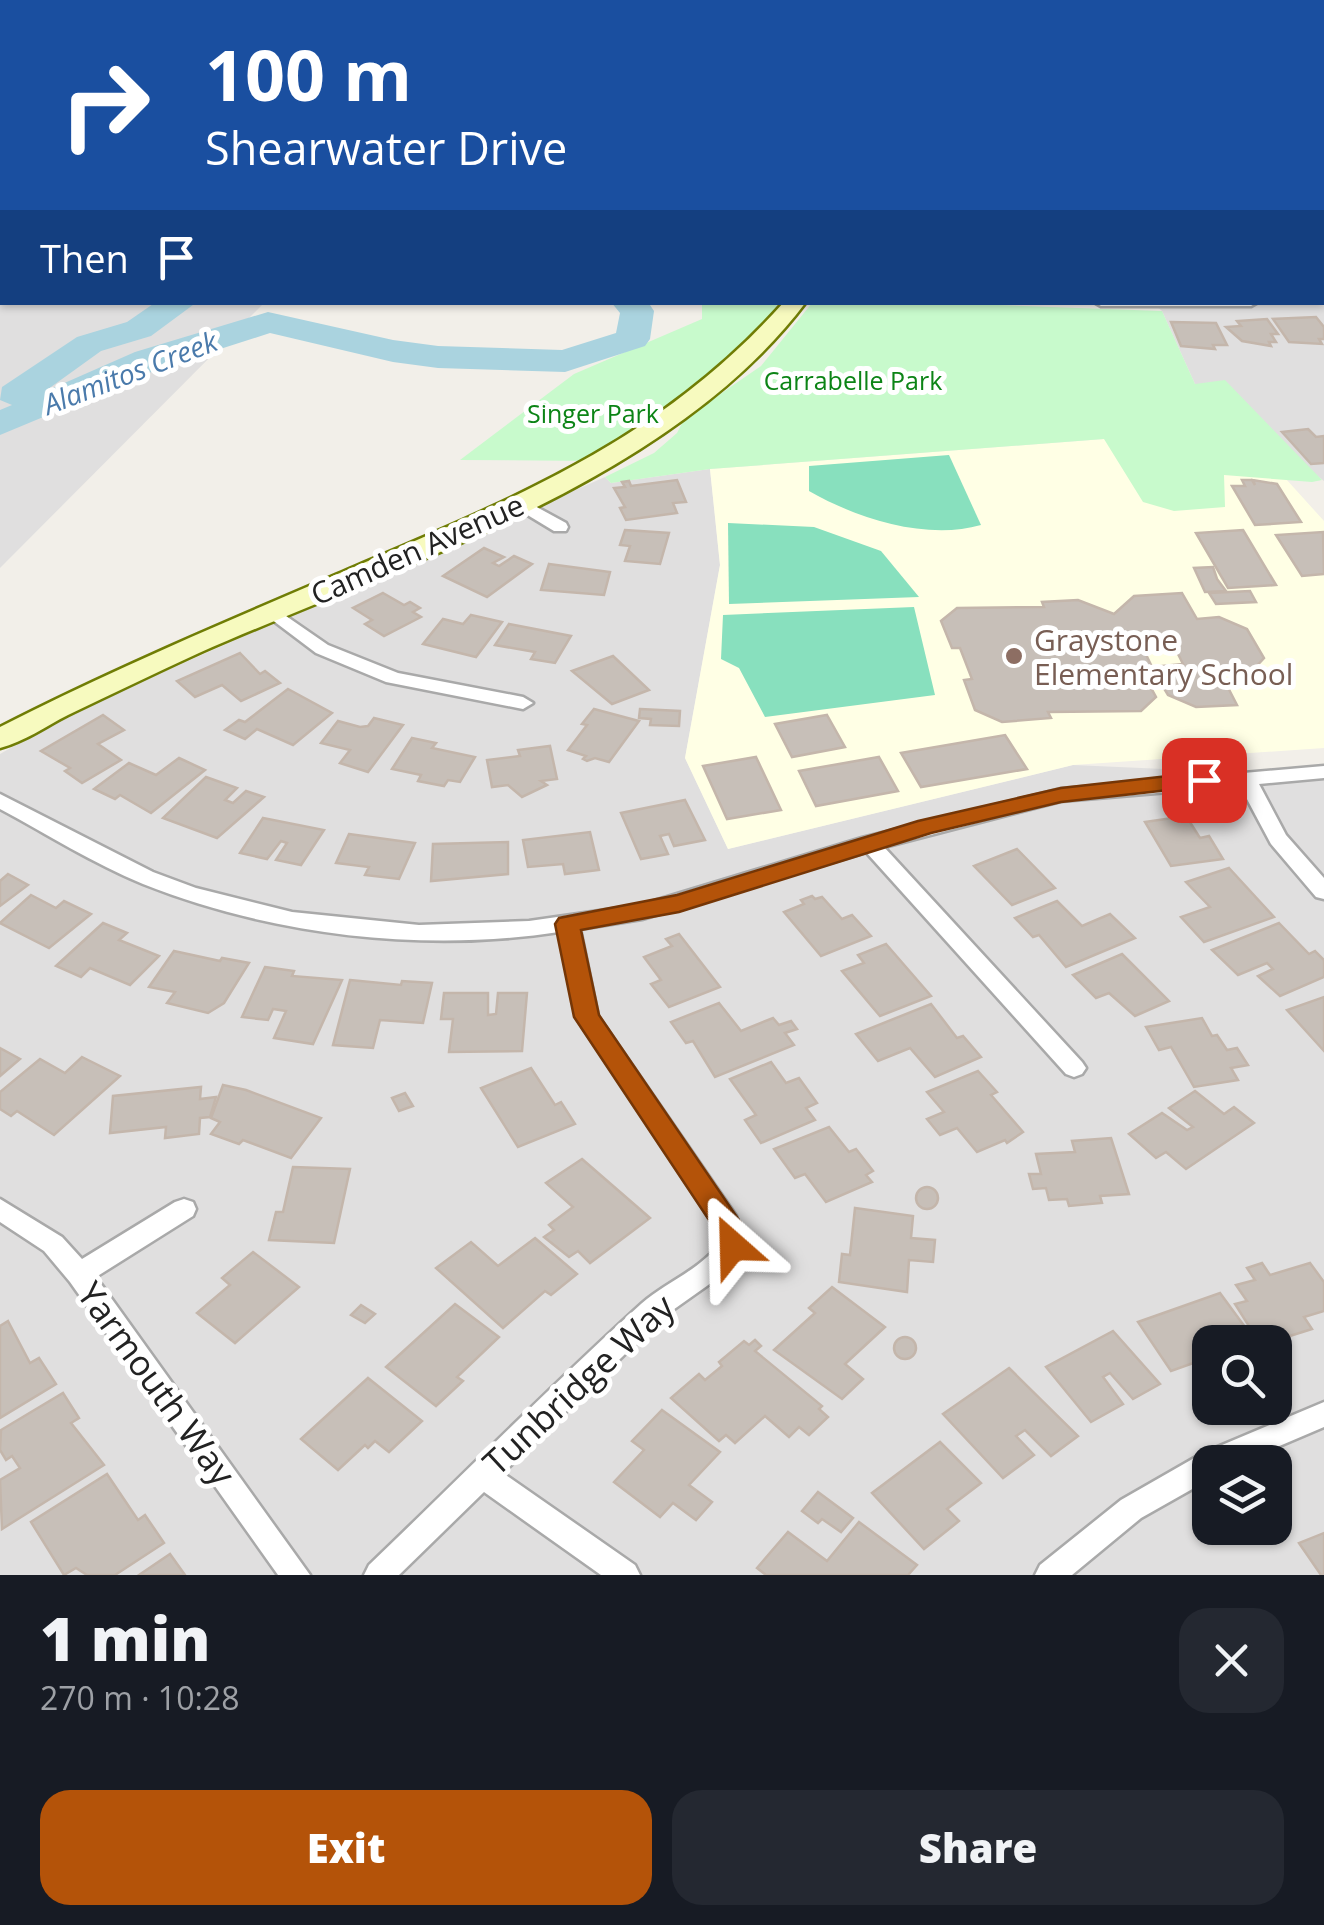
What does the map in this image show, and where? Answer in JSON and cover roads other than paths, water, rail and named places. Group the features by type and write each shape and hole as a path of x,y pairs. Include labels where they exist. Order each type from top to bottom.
{"street":[{"name":"Camden Avenue","path":"0,739 78,697 522,504 608,461 668,421 760,348 794,305"},
{"path":"522,504 560,527"},
{"path":"273,612 322,650 392,678 524,703"},
{"path":"0,801 146,877 261,913 345,927 419,933 568,924 679,903 869,843 1061,795 1324,772"},
{"path":"1245,777 1278,839 1324,892"},
{"path":"869,843 1074,1068"},
{"name":"Tunbridge Way","path":"379,1575 654,1309 719,1264 733,1246 727,1223 587,1017 568,924"},
{"path":"79,1274 184,1209"},
{"name":"Yarmouth Way","path":"0,1210 53,1244 79,1274 296,1575"},
{"path":"1253,1445 1324,1414"},
{"path":"481,1474 625,1575"},
{"path":"1050,1575 1131,1509 1192,1474"}],"waterway":[{"path":"15,395 89,344 139,329 175,305"},
{"name":"Alamitos Creek","path":"0,424 148,360 268,322 393,351 438,357 565,361 633,339 637,311 631,305"}],"place":[{"name":"Graystone Elementary School","path":"1014,656"}],"park label":[{"name":"Carrabelle Park","path":"853,380"},
{"name":"Singer Park","path":"593,413"}]}
